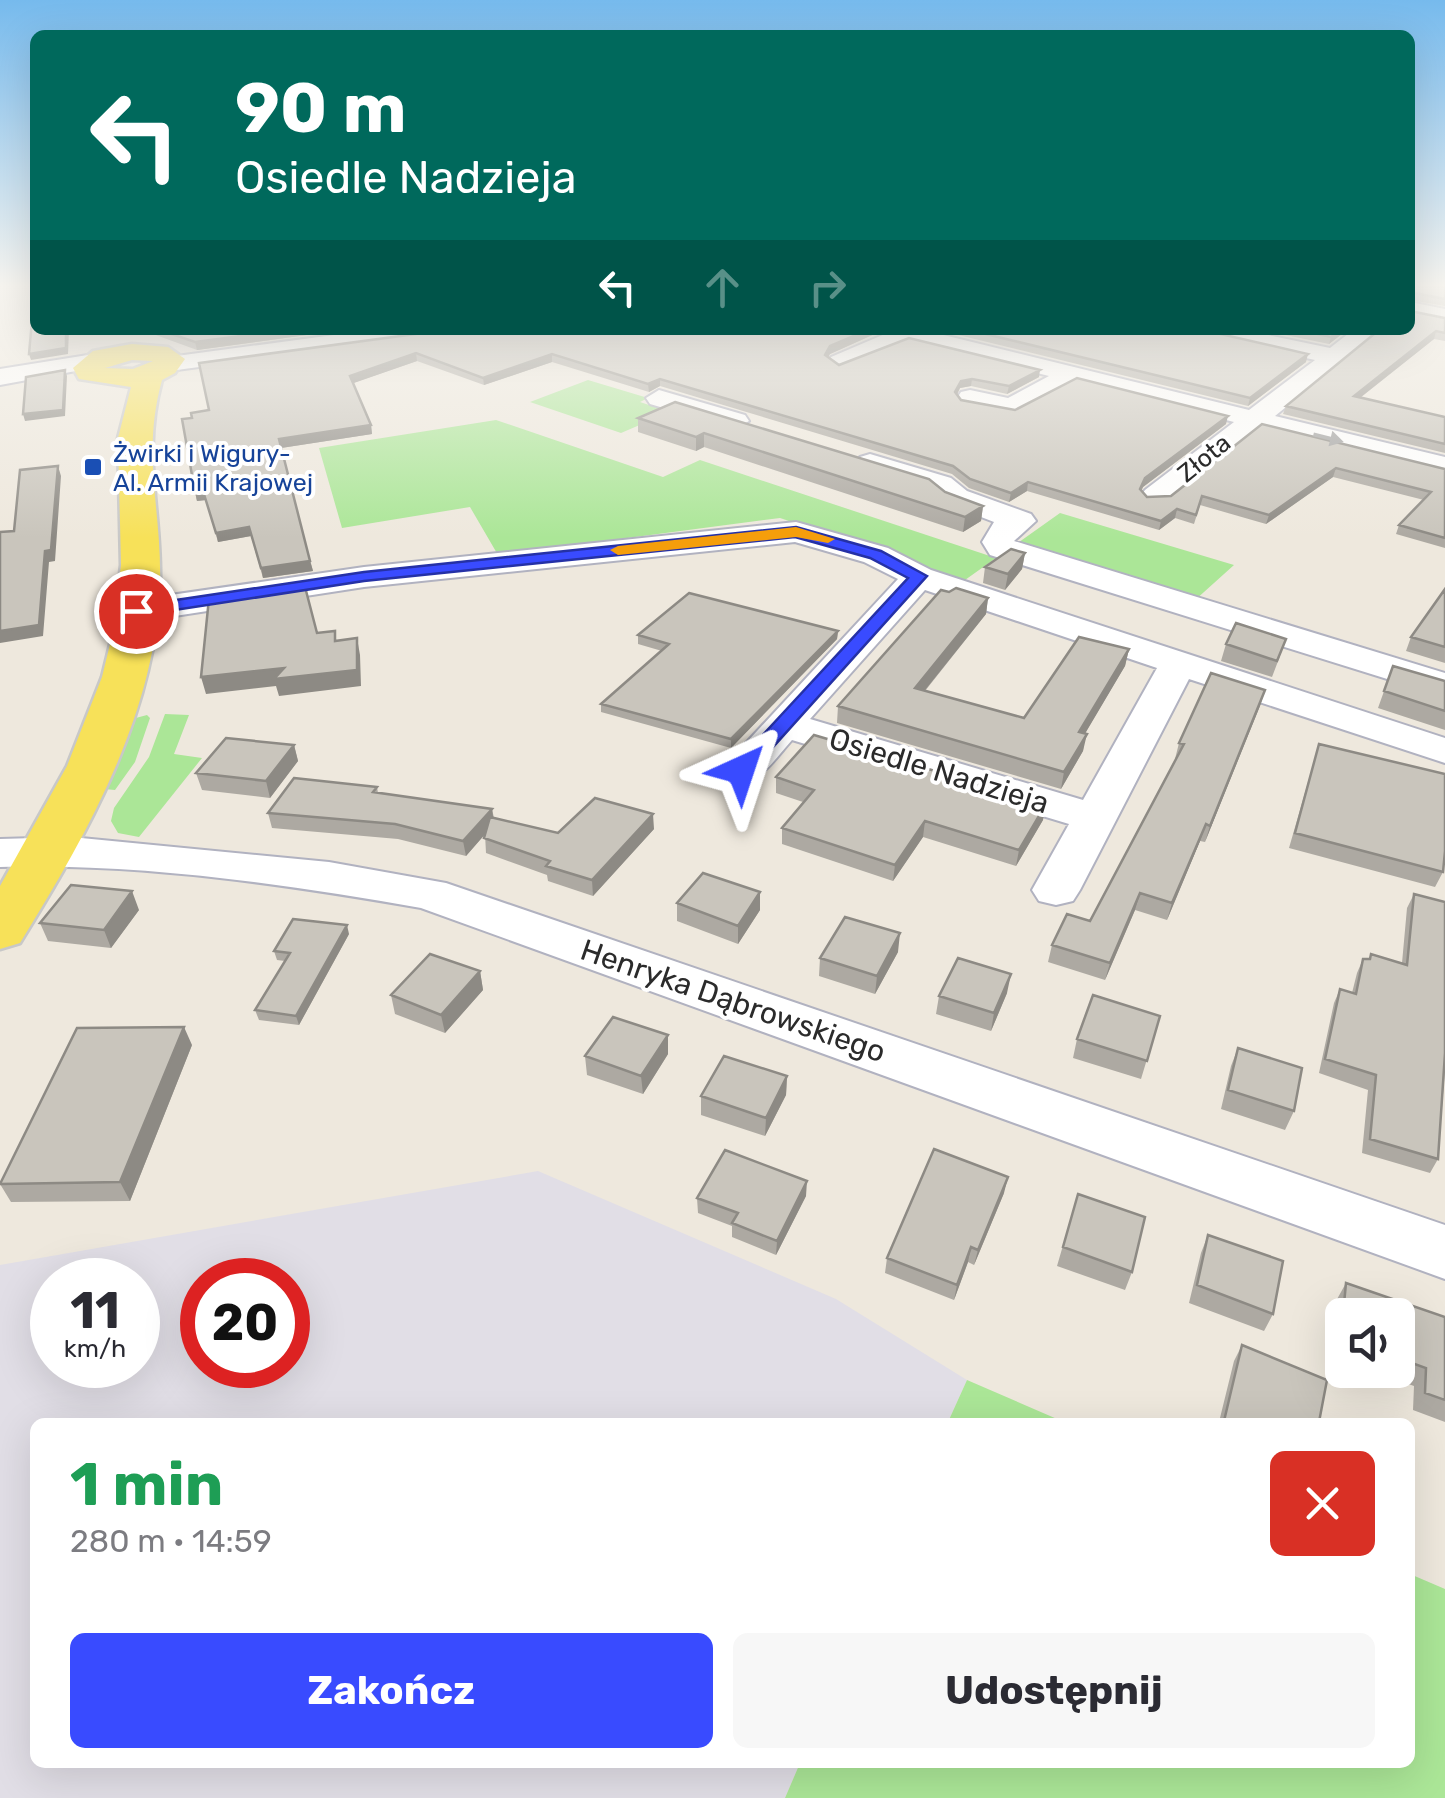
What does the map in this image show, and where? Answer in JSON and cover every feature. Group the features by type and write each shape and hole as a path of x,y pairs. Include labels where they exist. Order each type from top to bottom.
{"main road":[{"path":"114,370 136,419"},
{"path":"0,930 23,852 103,735 128,659 140,586 136,419 151,370"}],"street":[{"path":"0,378 46,370"},
{"path":"1053,370 1445,466"},
{"name":"Złota","path":"1156,496 1315,370"},
{"path":"970,398 1012,407 1070,374"},
{"path":"658,398 771,432"},
{"path":"846,456 940,484 956,497 1020,521 1001,531 998,542 1002,548 1445,685"},
{"path":"136,611 364,576 796,532 876,555 918,576 1445,751"},
{"name":"Osiedle Nadzieja","path":"741,770 918,576"},
{"name":"Osiedle Nadzieja","path":"1056,890 1178,663"},
{"name":"Osiedle Nadzieja","path":"783,724 1094,818"},
{"name":"Henryka Dąbrowskiego","path":"23,852 328,877 428,894 1445,1252"}],"shaded area":[{"path":"538,1171 836,1299 967,1380 950,1418 30,1418 30,1768 798,1768 785,1798 0,1798 0,1265 30,1260 30,1388 160,1388 160,1258 40,1258"}],"green space":[{"path":"588,380 648,398 640,402 670,412 621,433 530,402"},
{"path":"496,420 663,477 700,460 996,558 965,580 780,518 498,555 470,507 342,528 319,448"},
{"path":"1060,513 1234,565 1194,601 1015,545"},
{"path":"165,714 189,715 174,754 202,758 139,837 118,833 111,821 114,808 149,757"},
{"path":"147,715 150,718 135,762 115,790 104,789 132,719"},
{"path":"967,1380 1055,1418 950,1418"},
{"path":"1415,1576 1445,1589 1445,1798 785,1798 798,1768 1415,1768"}],"building":[{"path":"65,370 63,410 23,414 26,377"},
{"path":"200,370 367,370 350,376 371,425 279,439 310,561 261,568 249,527 216,533 203,491 195,492 182,419 209,410"},
{"path":"461,370 506,370 483,378"},
{"path":"603,370 1040,370 1009,386 972,379 961,381 955,392 961,400 1015,410 1077,378 1228,416 1145,478 1140,489 1147,497 1171,496 1262,424 1445,469 1445,538 1399,525 1431,492 1336,468 1269,515 1202,496 1196,515 1177,509 1161,521 1028,482 1011,493 970,479 953,466 660,379 648,384"},
{"path":"1134,370 1287,370 1250,398"},
{"path":"1330,370 1387,370 1354,396 1445,417 1445,444 1286,406"},
{"path":"675,402 929,479 945,492 983,506 965,517 704,433 696,437 638,418"},
{"path":"58,466 51,550 45,551 39,625 0,631 0,532 14,531 20,470"},
{"path":"1011,549 1025,553 1008,574 985,567"},
{"path":"304,583 317,633 335,631 335,641 357,638 357,670 274,679 284,668 201,677 209,598"},
{"path":"956,588 988,598 915,688 1024,718 1079,637 1129,649 1079,732 1087,734 1064,772 838,706 941,590 949,592"},
{"path":"1445,589 1445,647 1411,637"},
{"path":"689,593 838,631 731,739 601,704 669,644 638,635"},
{"path":"1236,623 1286,639 1277,661 1226,644"},
{"path":"1393,666 1445,681 1445,711 1384,691"},
{"path":"1211,673 1265,690 1210,826 1206,824 1172,903 1140,893 1110,963 1052,945 1067,914 1090,921 1184,744 1179,743"},
{"path":"814,735 1046,804 1019,850 925,821 895,865 782,828 814,790 776,777"},
{"path":"226,738 294,745 266,781 196,773"},
{"path":"1319,744 1445,774 1443,872 1295,833"},
{"path":"294,778 377,787 373,792 492,809 463,841 395,824 268,813"},
{"path":"595,798 653,814 592,880 546,866 550,861 484,838 490,817 558,833"},
{"path":"703,873 760,892 738,926 677,903"},
{"path":"71,885 132,891 104,930 40,923"},
{"path":"1414,894 1445,902 1445,1053 1438,1159 1370,1139 1376,1075 1325,1059 1340,989 1356,994 1363,959 1370,959 1371,954 1407,965"},
{"path":"845,917 900,933 877,976 820,958"},
{"path":"293,919 347,925 296,1016 255,1010 290,953 274,951"},
{"path":"430,954 480,971 441,1015 391,995"},
{"path":"958,958 1011,974 994,1013 939,996"},
{"path":"1093,995 1160,1016 1147,1061 1077,1039"},
{"path":"613,1017 668,1035 641,1076 585,1056"},
{"path":"184,1027 120,1182 0,1184 77,1028"},
{"path":"1238,1048 1302,1068 1294,1111 1228,1090"},
{"path":"724,1056 787,1076 766,1118 701,1096"},
{"path":"934,1149 1008,1177 978,1250 971,1247 957,1285 887,1258"},
{"path":"725,1150 807,1181 777,1241 732,1223 738,1213 697,1198"},
{"path":"1078,1194 1145,1217 1132,1272 1063,1247"},
{"path":"1208,1235 1283,1261 1273,1314 1197,1285"},
{"path":"1346,1283 1390,1298 1345,1298"},
{"path":"1415,1307 1445,1317 1445,1400 1425,1393 1426,1368 1415,1364"},
{"path":"1242,1345 1325,1379 1320,1418 1225,1418"}],"slow traffic":[{"path":"618,550 796,532 828,539"}],"place":[{"name":"Żwirki i Wigury- Al. Armii Krajowej","path":"93,467"}],"route":[{"path":"136,611 364,576 796,532 876,555 918,576 741,770"}]}
